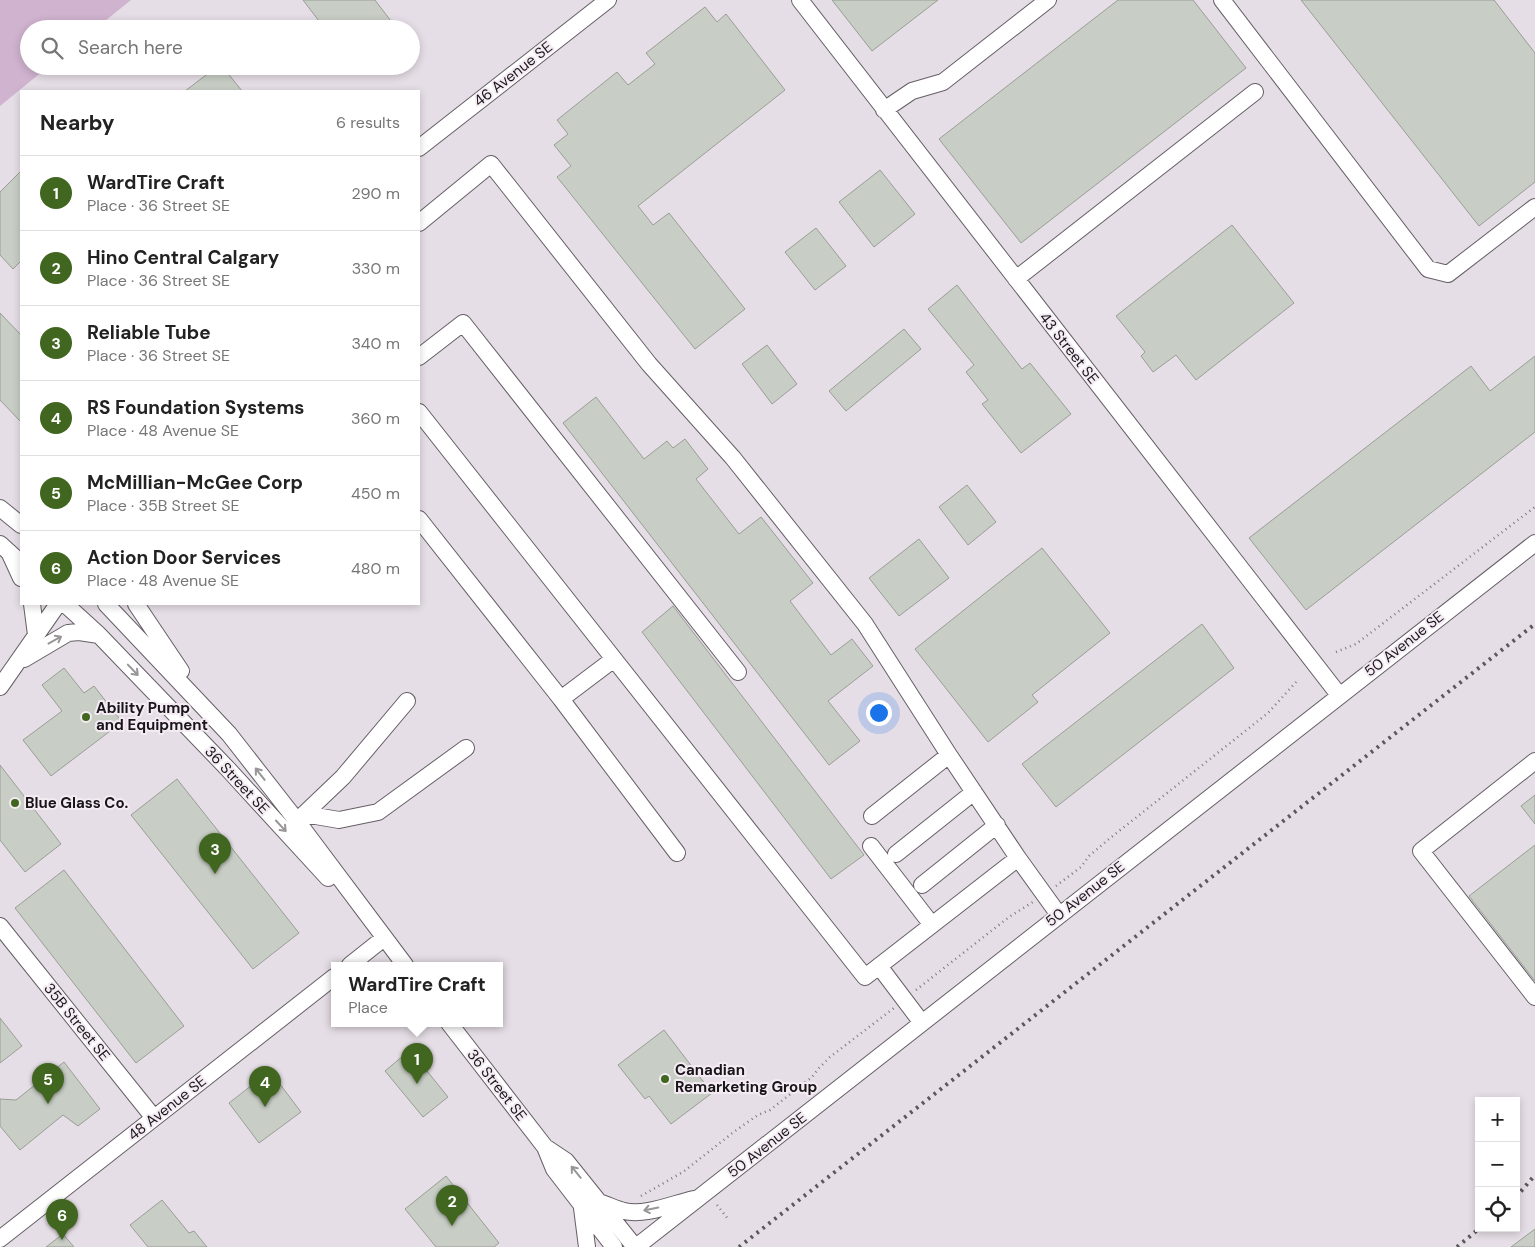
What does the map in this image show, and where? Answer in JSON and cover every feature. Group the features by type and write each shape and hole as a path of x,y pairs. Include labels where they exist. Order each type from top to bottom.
{"street":[{"name":"46 Avenue SE","path":"420,147 608,0"},
{"name":"43 Street SE","path":"800,0 1338,695"},
{"path":"884,110 912,91 943,82 1048,0"},
{"path":"1222,0 1428,269 1448,274 1535,208"},
{"path":"1016,279 1255,92"},
{"path":"420,222 491,164 649,364 733,458 865,624 949,756 1059,915"},
{"path":"420,356 463,323 738,672"},
{"path":"420,413 865,977 1018,858"},
{"path":"0,508 20,524"},
{"path":"420,521 561,699 677,853"},
{"name":"50 Avenue SE","path":"636,1247 1535,542"},
{"path":"5,548 20,563"},
{"path":"5,548 20,576"},
{"path":"32,605 36,635"},
{"path":"0,687 57,605"},
{"name":"36 Street SE","path":"66,605 99,635 227,768 384,938"},
{"name":"36 Street SE","path":"107,605 229,734 301,818 403,962"},
{"path":"137,605 181,672 195,698"},
{"path":"16,664 68,633 79,632 99,635"},
{"path":"561,699 614,659"},
{"path":"301,818 344,777 407,701"},
{"path":"301,818 339,820 378,812 466,748"},
{"path":"872,816 949,756"},
{"path":"1535,761 1421,851 1535,997"},
{"path":"896,854 974,792"},
{"path":"922,885 997,825"},
{"path":"870,846 932,925"},
{"name":"35B Street SE","path":"0,926 154,1118"},
{"path":"354,962 384,938"},
{"path":"879,966 922,1023"},
{"name":"48 Avenue SE","path":"0,1239 331,979"},
{"name":"36 Street SE","path":"452,1027 545,1147 554,1169 614,1247"},
{"name":"36 Street SE","path":"545,1147 566,1161 636,1247"},
{"path":"600,1203 624,1211 634,1212 698,1198"},
{"path":"582,1205 587,1247"}],"path":[{"path":"1336,652 1363,639 1535,507"},
{"path":"641,1197 684,1172 735,1131 777,1105 812,1077 830,1057 1009,917 1045,895 1081,867 1089,856 1109,839 1268,713 1297,681"},
{"path":"717,1205 728,1220"}],"shaded area":[{"path":"0,0 131,0 106,20 20,20 20,75 38,75 0,106"}],"building":[{"path":"303,0 375,0 390,20 318,20"},
{"path":"832,0 938,0 872,51"},
{"path":"1118,0 1193,0 1246,68 1021,243 939,139"},
{"path":"1301,0 1494,0 1535,53 1535,182 1479,226"},
{"path":"705,7 717,22 726,14 785,90 638,206 653,225 669,213 745,309 695,349 557,177 571,166 554,145 568,134 557,120 617,72 628,85 655,64 646,53"},
{"path":"206,75 229,75 241,90 186,90"},
{"path":"880,170 915,214 874,247 839,202"},
{"path":"20,172 20,262 13,269 0,255 0,192"},
{"path":"1232,225 1294,303 1196,380 1176,355 1153,372 1141,356 1145,352 1116,316"},
{"path":"816,228 846,266 815,290 785,252"},
{"path":"957,285 1022,369 1030,363 1071,414 1021,453 982,404 988,400 966,372 974,365 928,309"},
{"path":"0,313 20,334 20,421 0,400"},
{"path":"904,329 921,349 846,411 829,391"},
{"path":"767,345 797,384 772,404 742,364"},
{"path":"1535,356 1535,432 1306,610 1249,538 1471,366 1490,391"},
{"path":"596,397 644,459 667,441 673,448 685,439 708,469 696,479 739,534 761,517 813,583 790,601 831,655 852,639 873,666 828,701 860,741 829,765 563,423"},
{"path":"967,485 996,522 968,545 939,507"},
{"path":"919,539 949,578 899,616 869,578"},
{"path":"1042,548 1110,633 1032,695 1038,702 988,742 915,649"},
{"path":"673,606 864,855 831,879 642,632"},
{"path":"1202,624 1234,668 1056,807 1022,764"},
{"name":"Ability Pump and Equipment","path":"64,668 84,693 94,686 122,722 51,776 23,740 62,711 42,685"},
{"name":"Blue Glass Co.","path":"0,765 61,844 25,872 0,840"},
{"path":"177,779 299,933 253,969 131,815"},
{"path":"1535,795 1535,824 1521,806"},
{"path":"1535,845 1535,981 1469,896"},
{"path":"64,870 184,1026 136,1063 15,908"},
{"path":"0,1018 22,1046 0,1063"},
{"name":"Canadian Remarketing Group","path":"664,1030 712,1093 671,1124 649,1096 645,1099 618,1065"},
{"path":"410,1050 448,1097 423,1117 385,1071"},
{"path":"64,1062 100,1109 78,1126 63,1115 20,1150 0,1126 0,1099 16,1100"},
{"path":"270,1071 301,1112 259,1143 229,1103"},
{"path":"446,1176 499,1243 494,1247 436,1247 405,1209"},
{"path":"162,1200 189,1233 194,1231 207,1247 148,1247 130,1225"},
{"path":"1535,1229 1535,1247 1511,1247"},
{"path":"63,1234 74,1247 46,1247"}],"railway":[{"path":"739,1247 1535,624"},
{"path":"1520,1192 1535,1175"},
{"path":"1457,1247 1475,1232"}],"place":[{"name":"Ability Pump and Equipment","path":"86,717"},
{"name":"Blue Glass Co.","path":"15,803"},
{"name":"Reliable Tube","path":"215,874"},
{"name":"Canadian Remarketing Group","path":"665,1079"},
{"name":"WardTire Craft","path":"417,1084"},
{"name":"McMillian-McGee Corp","path":"48,1104"},
{"name":"RS Foundation Systems","path":"265,1107"},
{"name":"Hino Central Calgary","path":"452,1226"},
{"name":"Action Door Services","path":"62,1240"}]}
